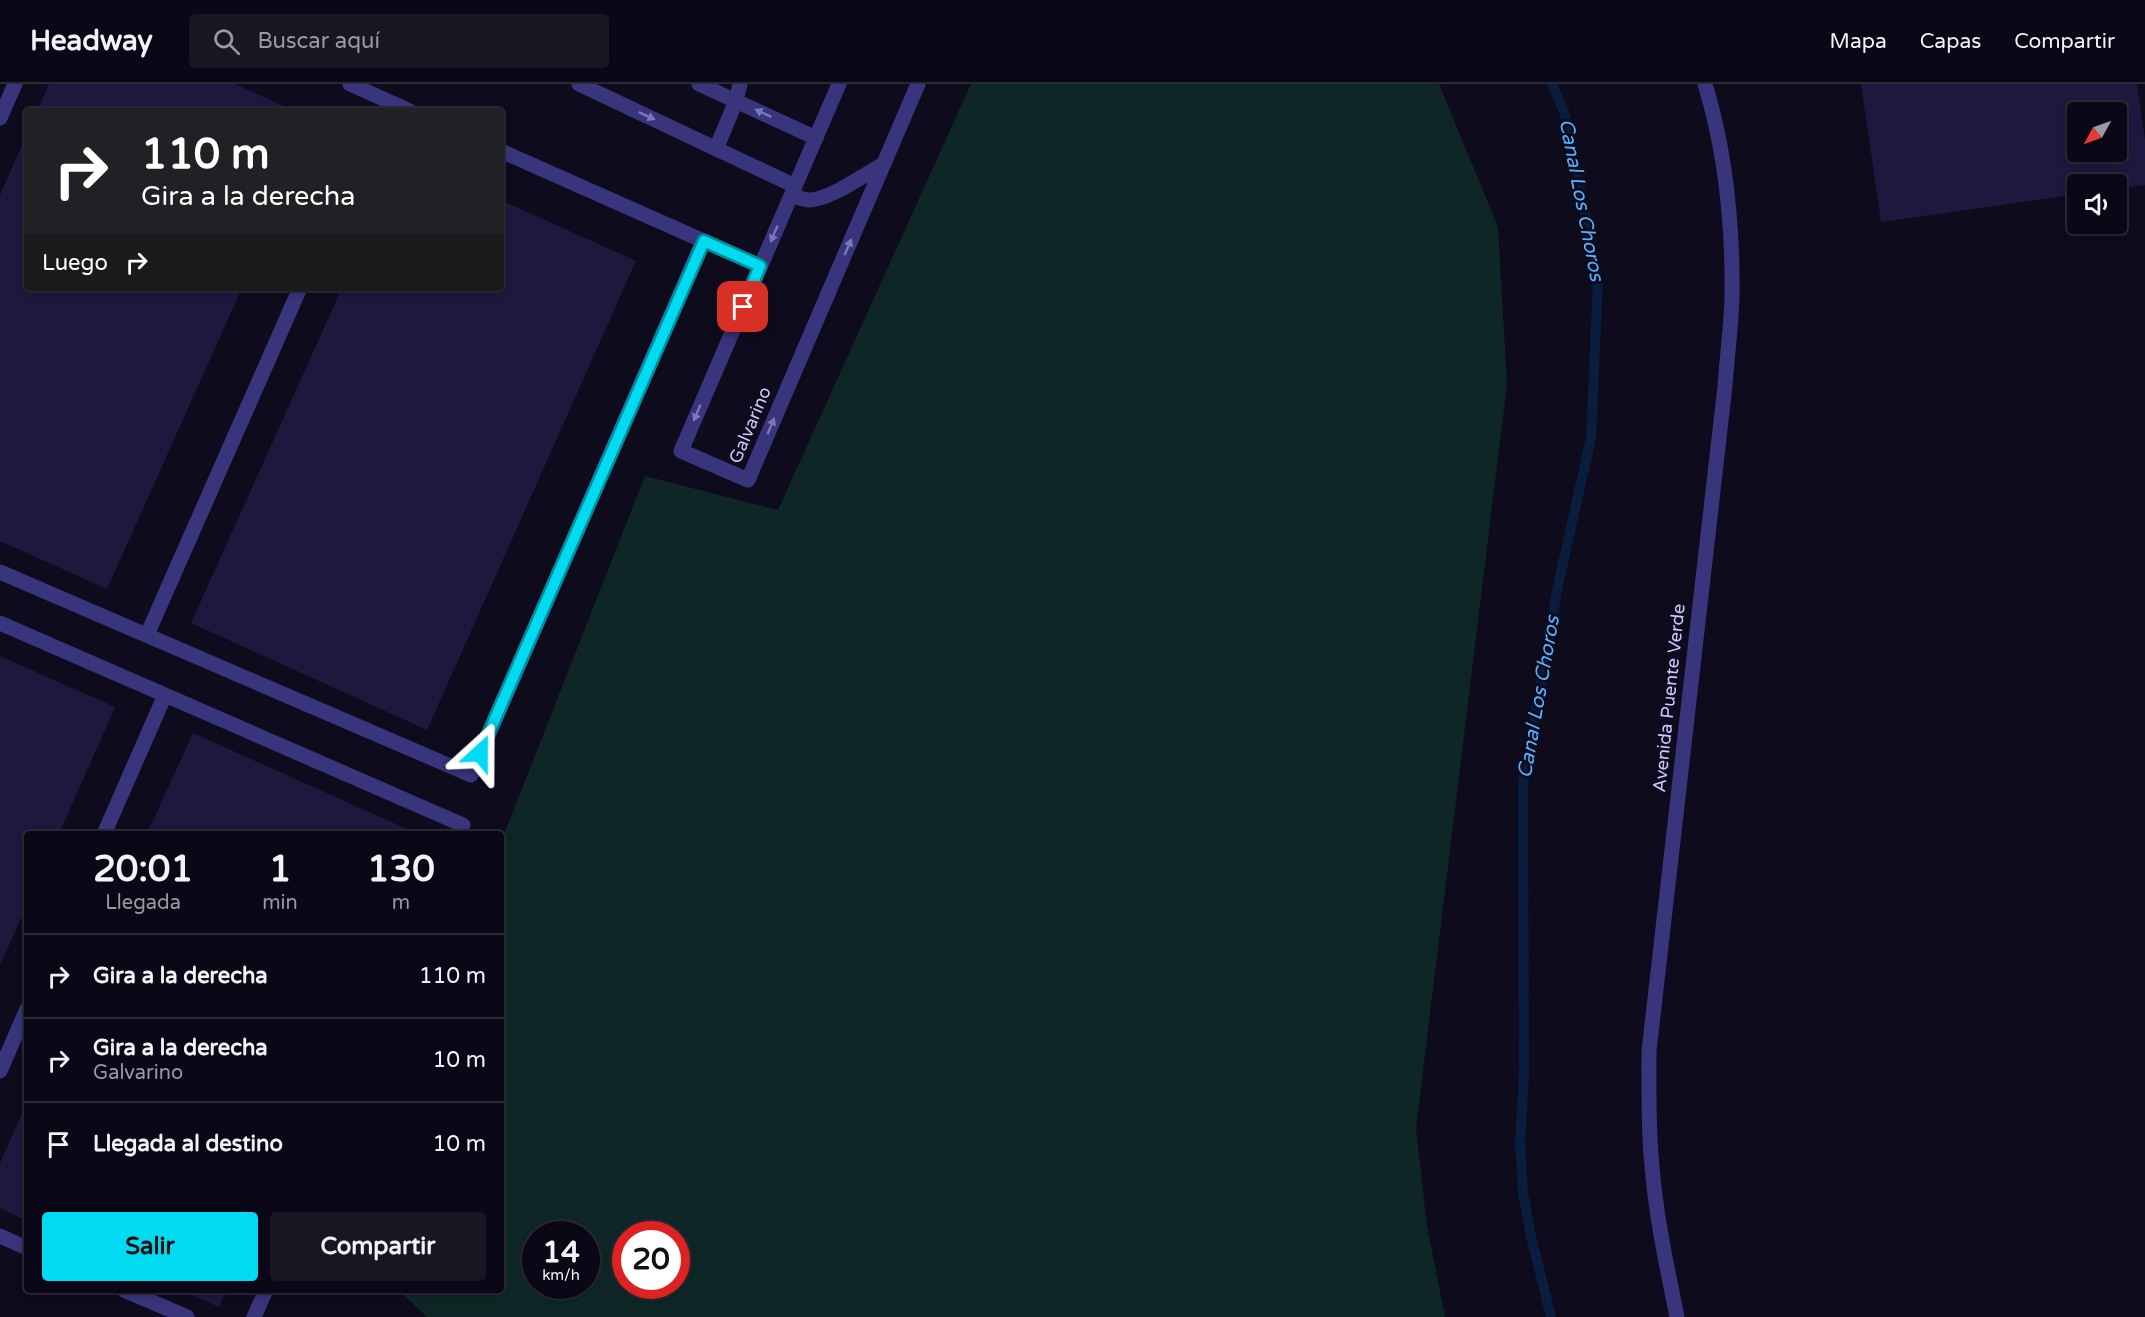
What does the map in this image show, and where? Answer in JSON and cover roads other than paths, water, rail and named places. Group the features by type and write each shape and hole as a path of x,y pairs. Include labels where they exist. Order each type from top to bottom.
{"street":[{"path":"0,118 15,84"},
{"path":"350,84 381,105"},
{"path":"579,84 716,149 811,200 825,196 884,164"},
{"path":"699,84 816,138"},
{"path":"716,149 736,101 740,84"},
{"name":"Galvarino","path":"839,84 681,451 748,480 918,84"},
{"name":"Avenida Puente Verde","path":"1677,1317 1651,1165 1649,1051 1725,386 1732,299 1728,193 1706,84"},
{"path":"504,152 760,266"},
{"path":"0,572 471,775 704,241"},
{"path":"147,635 299,291"},
{"path":"0,623 463,825 460,831"},
{"path":"105,831 165,695"},
{"path":"0,1071 24,1016"},
{"path":"0,1236 24,1247"},
{"path":"131,1293 187,1317"},
{"path":"254,1317 265,1293"}],"waterway":[{"name":"Canal Los Choros","path":"1551,1317 1523,1193 1520,1143 1524,1074 1523,784 1558,585 1591,438 1598,279 1565,114 1552,84"}]}
